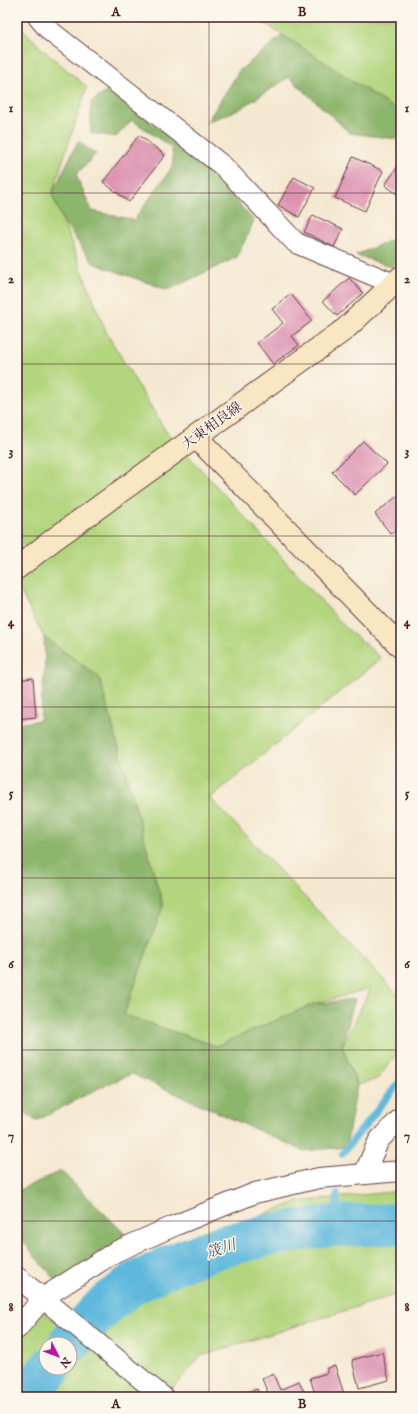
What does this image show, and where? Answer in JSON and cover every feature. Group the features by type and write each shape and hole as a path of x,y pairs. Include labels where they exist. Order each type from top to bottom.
{"main road":[{"name":"大東相良線","path":"17,568 53,540 344,330 397,280"},
{"path":"196,437 401,647"}],"street":[{"path":"38,17 50,31 223,166 296,243 397,280"},
{"path":"364,1174 380,1140 401,1118"},
{"path":"17,1329 115,1252 176,1225 255,1193 319,1178 401,1171"},
{"path":"17,1277 163,1397"}],"green space":[{"path":"255,17 401,17 401,113"},
{"path":"17,23 41,48 87,87 52,194 107,334 165,430 346,628 381,658 210,798 401,998 401,1050 377,1079 357,1085 342,1046 371,988 314,1004 216,1046 124,1015 163,906 99,677 44,637 17,585"},
{"path":"283,35 401,113 401,143 397,139 350,133 289,77 240,109 207,122 239,71"},
{"path":"109,90 202,162 254,221 237,257 168,290 93,263 63,221 52,194 78,141 96,154 76,175 92,211 134,220 173,166 172,148 132,120 116,137 91,133 91,102"},
{"path":"401,235 401,259 392,267 356,255 398,237"},
{"path":"44,637 99,677 163,906 124,1015 216,1046 314,1004 355,999 342,1046 357,1085 346,1147 304,1151 132,1074 103,1086 36,1121 17,1107 17,724 40,720 45,664"},
{"path":"61,1171 134,1243 58,1282 37,1259 17,1233 17,1191"},
{"path":"401,1191 401,1293 201,1356 165,1397 30,1397 44,1376 78,1376 78,1336 71,1336 115,1271 296,1202"},
{"path":"42,1312 70,1332 67,1336 38,1336 38,1376 41,1376 27,1397 17,1397 17,1337"}],"building":[{"path":"139,135 165,155 129,202 103,182"},
{"path":"353,157 383,171 365,211 335,198"},
{"path":"401,162 401,197 385,185"},
{"path":"294,177 315,188 299,217 278,205"},
{"path":"313,215 343,229 334,247 304,232"},
{"path":"349,278 363,293 337,316 323,301"},
{"path":"291,294 312,321 292,336 299,345 273,364 257,343 283,323 272,309"},
{"path":"363,441 387,464 355,495 332,472"},
{"path":"401,493 401,526 391,534 375,514"},
{"path":"33,678 36,717 17,719 17,680"},
{"path":"382,1352 389,1380 359,1388 352,1360"},
{"path":"335,1366 345,1397 316,1397 310,1378 327,1373 327,1368"},
{"path":"273,1374 280,1390 299,1381 306,1397 270,1397 262,1379"},
{"path":"257,1389 260,1397 237,1397"}],"waterway":[{"path":"342,1154 401,1080"},
{"path":"337,1194 337,1226"},
{"name":"筬川","path":"76,1336 106,1304 133,1284 174,1264 222,1246 274,1234 329,1226 401,1224"},
{"name":"筬川","path":"28,1397 44,1376"}]}
